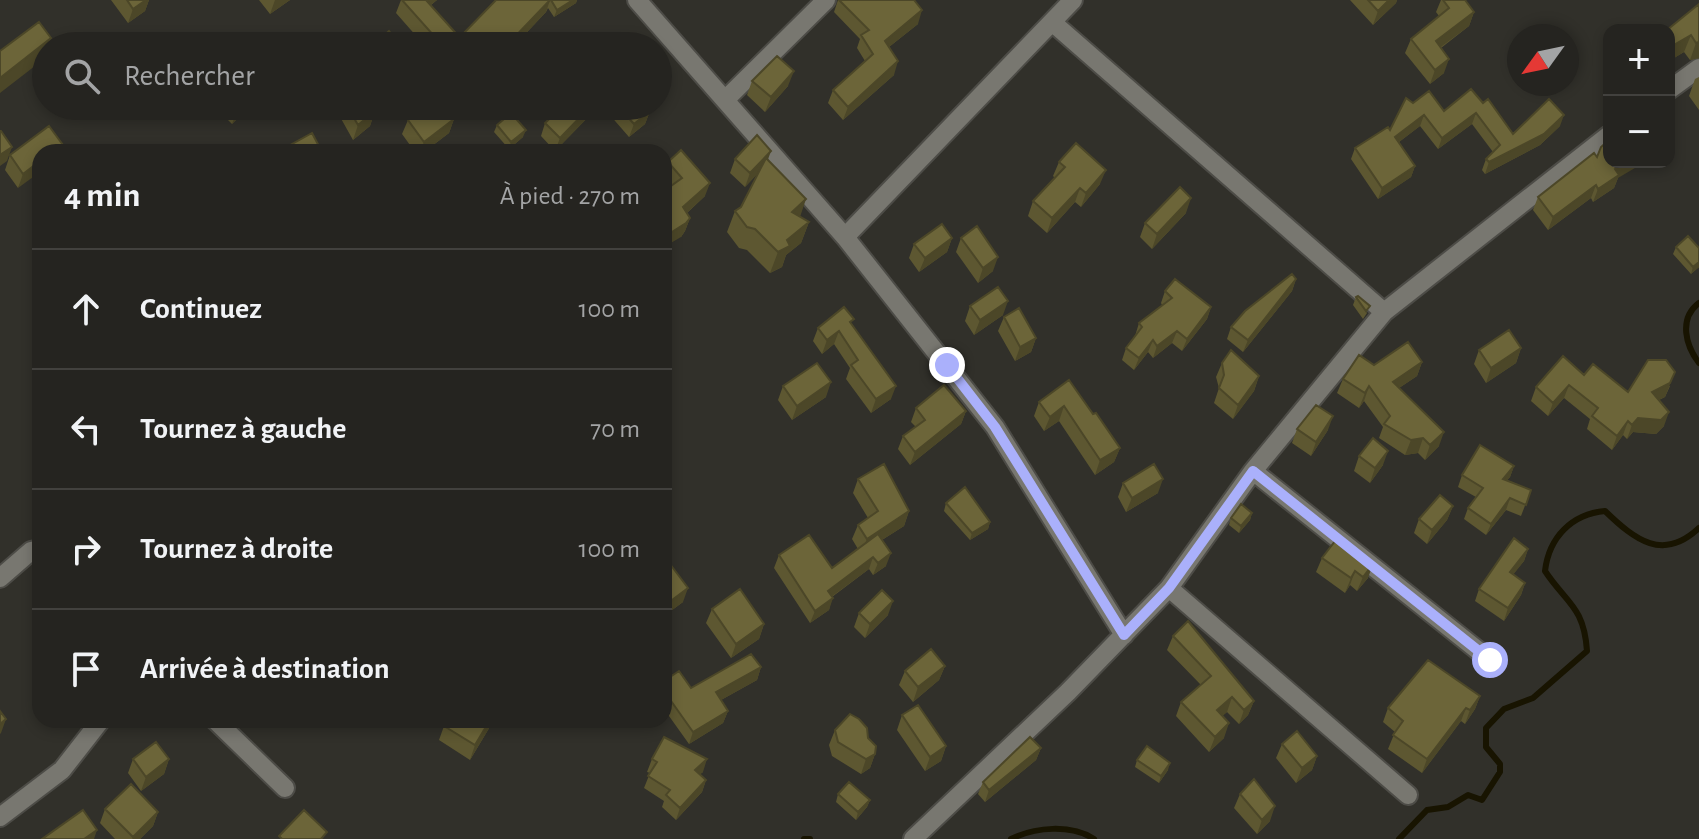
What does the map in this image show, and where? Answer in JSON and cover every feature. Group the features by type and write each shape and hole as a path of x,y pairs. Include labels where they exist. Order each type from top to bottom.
{"street":[{"path":"637,0 666,32"},
{"path":"726,99 826,0"},
{"path":"845,237 1073,0"},
{"path":"1052,22 1384,312"},
{"path":"672,39 845,237 995,427 1124,635"},
{"path":"1675,86 1699,68"},
{"path":"913,839 1169,588 1253,471 1384,312 1603,140"},
{"path":"1253,471 1490,660"},
{"path":"0,578 32,551"},
{"path":"1169,588 1408,795"},
{"path":"0,817 62,770 95,728"},
{"path":"223,728 285,788"}],"building":[{"path":"127,0 146,0 133,9"},
{"path":"402,0 426,0 455,32 431,32"},
{"path":"496,0 550,0 519,32 465,32"},
{"path":"551,0 573,0 557,10"},
{"path":"839,0 914,0 922,10 885,41 898,61 848,107 833,90 873,54 861,35 869,30"},
{"path":"1368,0 1389,0 1378,11"},
{"path":"1443,0 1465,0 1474,12 1436,41 1449,59 1435,70 1411,39 1449,8"},
{"path":"1699,4 1699,42 1696,43 1691,35 1675,44 1674,24"},
{"path":"39,22 46,32 32,32 32,53 0,78 0,51"},
{"path":"777,56 794,71 771,97 752,81"},
{"path":"1471,89 1483,103 1488,99 1513,134 1549,99 1564,115 1544,134 1489,162 1486,159 1500,145 1476,113 1442,138 1424,115 1395,137 1415,166 1382,188 1355,148 1388,127 1390,130 1406,98 1413,103 1429,91 1444,111"},
{"path":"408,120 453,120 424,142"},
{"path":"503,120 517,120 526,130 511,142 497,125"},
{"path":"548,120 577,120 560,138 545,123"},
{"path":"49,126 62,144 32,144 32,167 23,174 10,155"},
{"path":"0,131 12,147 0,155"},
{"path":"312,133 318,144 292,144"},
{"path":"757,135 771,151 750,173 735,159"},
{"path":"1076,143 1106,170 1086,193 1080,188 1052,218 1033,201 1065,167 1059,162"},
{"path":"1603,145 1603,168 1617,168 1619,175 1598,189 1596,185 1553,217 1538,197 1594,153 1597,157"},
{"path":"681,150 710,183 683,207 690,218 672,232 672,185 682,178 672,167 672,158"},
{"path":"766,158 806,199 792,212 809,222 787,240 790,246 778,252 755,229 747,227 735,211 741,207"},
{"path":"1180,187 1191,198 1157,234 1145,223"},
{"path":"942,224 952,238 925,258 914,244"},
{"path":"977,226 998,257 983,268 961,238"},
{"path":"1688,236 1699,248 1699,262 1693,267 1676,247"},
{"path":"1292,274 1296,279 1248,340 1231,327 1245,311"},
{"path":"1175,279 1211,307 1187,339 1177,331 1157,346 1153,340 1139,358 1126,348 1142,327 1139,323 1172,298 1165,291"},
{"path":"998,287 1008,301 980,320 970,306"},
{"path":"1356,297 1370,306 1366,311"},
{"path":"844,307 854,319 850,322 896,386 876,399 851,365 858,360 839,331 827,340 818,328"},
{"path":"1019,308 1036,338 1020,347 1004,317"},
{"path":"1509,330 1521,348 1491,368 1479,350"},
{"path":"1408,342 1422,362 1393,382 1444,432 1430,445 1423,438 1411,440 1384,424 1390,416 1369,386 1365,393 1343,379 1359,355 1374,365"},
{"path":"1231,350 1259,376 1238,405 1219,388 1224,375 1222,363"},
{"path":"1563,356 1584,375 1593,364 1628,392 1648,360 1666,360 1675,372 1670,383 1652,392 1669,412 1661,420 1638,418 1632,425 1628,421 1617,436 1592,416 1598,408 1569,385 1553,403 1536,387"},
{"path":"817,363 831,382 797,406 783,386"},
{"path":"1069,380 1120,448 1100,460 1064,406 1050,417 1039,402"},
{"path":"944,385 966,411 915,452 903,436 925,420 916,408"},
{"path":"1316,405 1333,416 1316,442 1297,429"},
{"path":"1373,438 1388,451 1375,468 1359,456"},
{"path":"1480,445 1514,466 1503,479 1531,490 1526,505 1510,498 1491,524 1468,508 1483,488 1462,475"},
{"path":"884,464 909,511 867,539 858,525 878,511 858,479"},
{"path":"1154,464 1163,479 1132,498 1123,483"},
{"path":"965,487 990,522 972,533 946,503"},
{"path":"1440,495 1453,506 1432,530 1419,519"},
{"path":"1241,504 1252,513 1241,526 1231,518"},
{"path":"878,534 891,553 878,563 873,557 828,591 833,598 815,611 779,555 809,535 832,568"},
{"path":"1339,536 1373,564 1363,577 1355,571 1351,578 1322,558"},
{"path":"1514,538 1528,549 1510,572 1525,583 1508,608 1479,589"},
{"path":"672,567 688,588 672,600"},
{"path":"740,589 764,624 736,644 712,609"},
{"path":"882,590 893,601 870,624 859,613"},
{"path":"1188,621 1254,701 1244,710 1232,697 1217,710 1229,723 1215,737 1181,702 1211,676 1173,636"},
{"path":"931,649 945,666 918,687 905,671"},
{"path":"751,654 761,667 716,692 728,711 693,732 672,702 672,676 679,671 691,688"},
{"path":"1428,660 1480,696 1470,710 1466,708 1427,759 1393,735 1403,721 1388,708"},
{"path":"918,705 946,746 930,757 902,715"},
{"path":"850,714 867,728 868,738 876,746 875,754 866,759 838,742 835,730"},
{"path":"447,728 485,728 475,745"},
{"path":"1297,731 1317,756 1302,768 1282,744"},
{"path":"664,737 707,759 695,770 706,780 680,808 666,795 670,790 648,776 657,762 652,759"},
{"path":"1030,737 1041,748 989,790 983,782"},
{"path":"156,742 169,759 146,777 133,759"},
{"path":"1147,746 1170,763 1161,776 1137,760"},
{"path":"1254,779 1275,806 1262,820 1240,794"},
{"path":"849,782 870,800 858,812 838,794"},
{"path":"131,784 158,812 133,837 105,809"},
{"path":"83,810 97,830 84,839 42,839"},
{"path":"304,810 327,832 321,839 282,839 279,836"}],"waterway":[{"path":"1699,303 1692,309 1686,325 1688,341 1699,363"},
{"path":"1399,839 1427,810 1448,807 1468,795 1482,800 1500,772 1500,764 1486,747 1486,728 1504,709 1533,698 1587,651 1578,614 1545,571 1551,548 1564,529 1582,517 1605,511 1638,538 1661,545 1673,544 1699,528"},
{"path":"1011,839 1053,829 1075,831 1094,839"},
{"path":"804,839 810,839"}],"route":[{"path":"947,365 995,427 1124,635 1169,588 1253,471 1490,660"}]}
